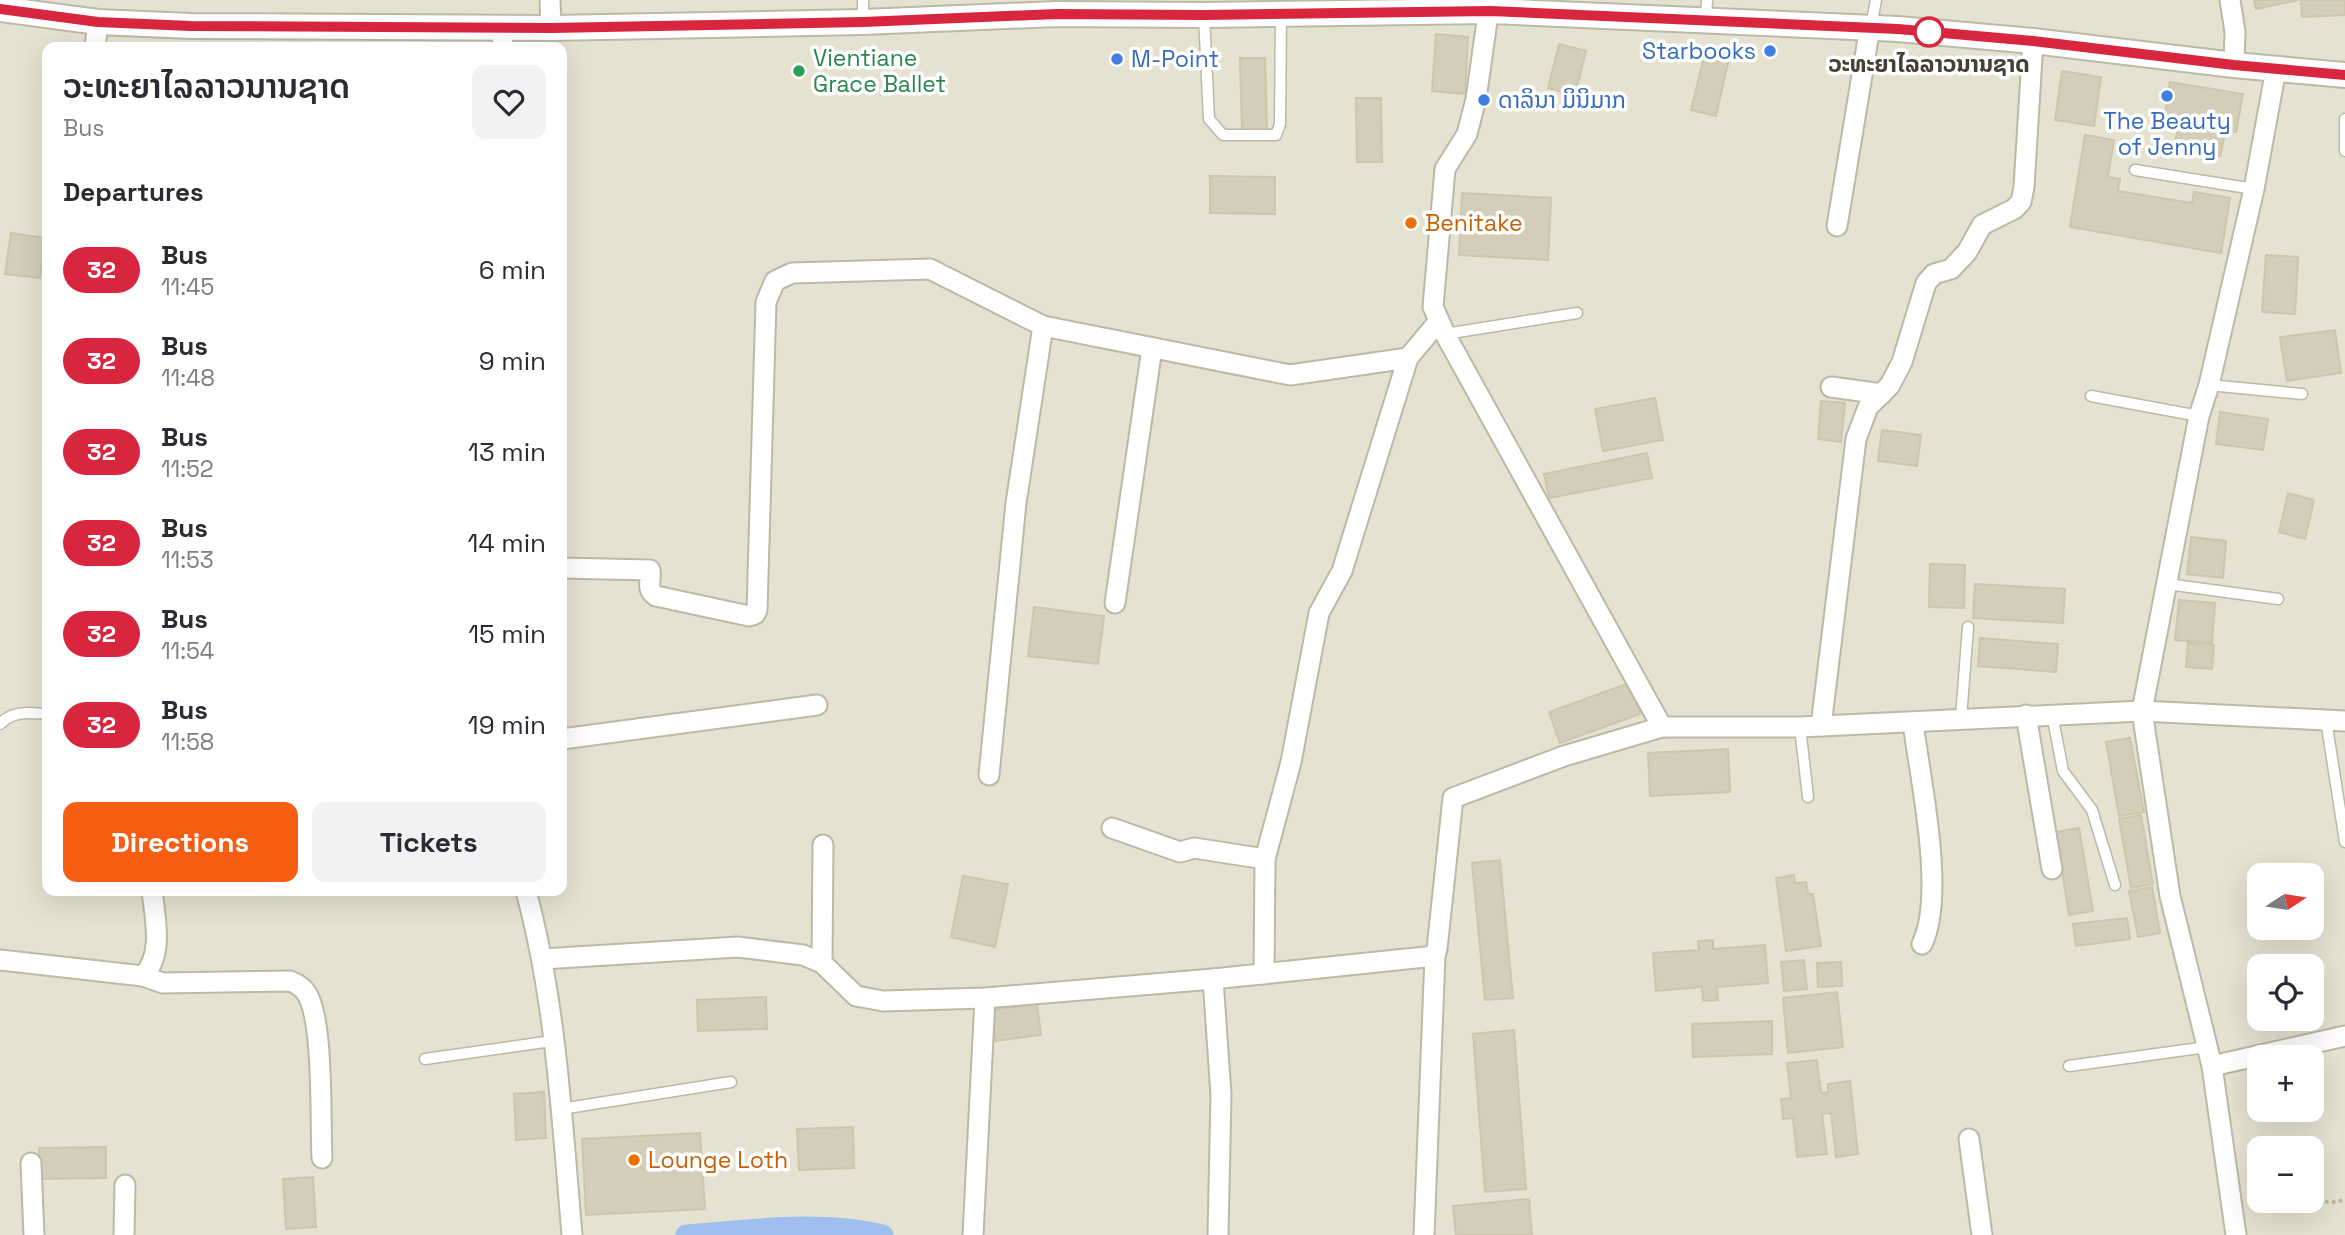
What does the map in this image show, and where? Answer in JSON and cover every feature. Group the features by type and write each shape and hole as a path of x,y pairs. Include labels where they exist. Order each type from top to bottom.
{"street":[{"path":"550,0 551,28"},
{"path":"2231,0 2235,32 2234,65"},
{"path":"1490,5 1476,99 1467,134 1445,169 1433,307 1442,328 1662,727"},
{"path":"0,9 98,22 503,37 551,28 863,11 1057,7 1203,15 1281,14 1338,6 1490,5 1706,10 2033,41 2345,75"},
{"path":"96,42 98,22"},
{"path":"1837,226 1870,27"},
{"path":"1821,726 1856,439 1868,407 1882,394 1902,362 1926,283 1934,274 1951,269 1967,252 1982,225 2014,209 2021,202 2033,41"},
{"path":"2236,1235 2212,1066 2170,895 2142,711 2199,416 2209,385 2254,189 2276,69"},
{"path":"567,568 650,570 650,593 656,596 749,616 755,614 758,596 766,302 775,281 792,273 930,269 1044,326 1290,376 1408,358"},
{"path":"989,775 1016,503 1044,326"},
{"path":"1264,974 1265,859 1291,762 1320,613 1342,571 1408,358 1442,328"},
{"path":"1115,603 1152,348"},
{"path":"1831,387 1882,394"},
{"path":"567,737 817,705"},
{"path":"1424,1235 1435,956 1453,798 1564,756 1662,727 1800,727 2142,711 2335,721"},
{"path":"2026,715 2052,869"},
{"path":"1913,723 1932,868 1928,933 1922,944"},
{"path":"1112,828 1180,852 1194,848 1265,859"},
{"path":"822,963 823,845"},
{"path":"143,976 154,958 156,927 153,896"},
{"path":"527,896 542,958 561,1108 572,1235"},
{"path":"542,958 738,947 803,956 822,963 856,996 883,1001 985,998 1213,979 1435,956"},
{"path":"0,960 143,976 163,983 290,981 300,985 308,995 317,1029 322,1158"},
{"path":"1213,979 1221,1095 1219,1235"},
{"path":"973,1235 985,998"},
{"path":"2212,1066 2345,1036"},
{"path":"1969,1139 1982,1235"},
{"path":"31,1163 34,1235"},
{"path":"124,1235 125,1185"}],"lane":[{"path":"1870,27 1876,0"},
{"path":"1203,15 1209,119 1223,135 1257,136 1276,135 1280,124 1281,14"},
{"path":"2345,119 2345,151"},
{"path":"2135,170 2254,189"},
{"path":"1442,328 1577,313"},
{"path":"2209,385 2302,394"},
{"path":"2091,396 2199,416"},
{"path":"2166,584 2278,598"},
{"path":"1961,719 1968,627"},
{"path":"0,724 6,717 17,713 42,714"},
{"path":"2052,714 2063,771 2092,810 2115,885"},
{"path":"2335,721 2345,842"},
{"path":"1800,727 1808,797"},
{"path":"425,1059 552,1041"},
{"path":"2069,1066 2207,1047"},
{"path":"561,1108 731,1082"}],"path":[{"path":"2324,1201 2345,1200"}],"shaded area":[{"path":"0,0 2345,0 2345,1235 0,1235"}],"building":[{"path":"2254,0 2299,0 2256,9"},
{"path":"2301,0 2345,0 2345,15 2302,17"},
{"path":"1436,34 1468,37 1465,94 1432,91"},
{"path":"1559,44 1586,51 1575,95 1548,88"},
{"path":"1706,48 1730,54 1716,116 1691,110"},
{"path":"1240,58 1265,58 1267,131 1242,132"},
{"path":"2062,71 2101,77 2094,126 2055,120"},
{"path":"2170,82 2243,94 2236,132 2164,120"},
{"path":"1356,98 1381,98 1382,162 1357,162"},
{"path":"2179,124 2225,133 2220,156 2174,147"},
{"path":"2085,135 2114,140 2108,177 2120,179 2118,191 2192,203 2194,192 2230,198 2221,253 2070,227"},
{"path":"1210,176 1275,177 1275,214 1210,213"},
{"path":"1462,193 1551,198 1548,260 1459,255"},
{"path":"11,233 42,238 40,278 5,274"},
{"path":"2266,255 2298,257 2295,314 2262,312"},
{"path":"2335,330 2341,373 2287,381 2280,337"},
{"path":"1655,398 1663,440 1603,451 1595,409"},
{"path":"1821,401 1845,403 1841,442 1818,439"},
{"path":"2220,412 2268,419 2263,450 2216,444"},
{"path":"1882,430 1921,435 1917,466 1878,461"},
{"path":"1647,453 1652,478 1549,498 1544,474"},
{"path":"2288,493 2314,500 2305,539 2279,532"},
{"path":"2191,537 2226,541 2223,578 2187,574"},
{"path":"1930,564 1965,565 1964,608 1929,607"},
{"path":"1975,584 2065,589 2063,623 1973,618"},
{"path":"2179,600 2215,603 2212,643 2175,640"},
{"path":"1034,607 1104,616 1098,664 1028,656"},
{"path":"1980,638 2058,644 2056,672 1978,666"},
{"path":"2188,643 2214,645 2212,669 2186,667"},
{"path":"1629,683 1640,714 1560,743 1549,712"},
{"path":"2130,738 2144,812 2119,816 2106,742"},
{"path":"1728,749 1730,792 1650,796 1648,753"},
{"path":"2141,815 2153,884 2131,888 2119,819"},
{"path":"2079,828 2093,911 2069,915 2056,832"},
{"path":"1500,860 1513,998 1485,1000 1472,863"},
{"path":"1794,875 1795,883 1806,882 1808,894 1813,894 1821,946 1786,951 1776,878"},
{"path":"963,876 1008,884 995,947 951,937"},
{"path":"2152,887 2160,933 2138,937 2129,891"},
{"path":"2127,918 2130,939 2076,946 2073,924"},
{"path":"1713,940 1713,949 1765,945 1768,983 1717,987 1718,1000 1703,1001 1702,987 1656,991 1653,953 1699,950 1698,941"},
{"path":"1804,960 1807,989 1784,991 1781,962"},
{"path":"1841,962 1842,986 1818,987 1817,963"},
{"path":"1837,992 1843,1047 1788,1053 1783,998"},
{"path":"766,997 767,1029 698,1031 697,1000"},
{"path":"1037,1004 1041,1035 995,1041 991,1010"},
{"path":"1772,1021 1772,1054 1693,1057 1692,1024"},
{"path":"1514,1030 1526,1189 1485,1192 1473,1034"},
{"path":"1817,1060 1821,1093 1828,1092 1828,1084 1850,1081 1858,1154 1836,1157 1831,1113 1822,1114 1827,1154 1797,1157 1793,1118 1783,1119 1781,1099 1791,1098 1787,1063"},
{"path":"544,1092 546,1138 516,1140 514,1094"},
{"path":"853,1127 854,1168 799,1170 797,1129"},
{"path":"700,1133 705,1209 586,1215 582,1139"},
{"path":"106,1147 106,1178 39,1179 39,1148"},
{"path":"313,1177 316,1227 286,1229 283,1179"},
{"path":"1529,1199 1532,1235 1456,1235 1453,1206"}],"waterway":[{"path":"686,1235 810,1227 859,1230 883,1235"}],"bus line":[{"name":"32","path":"0,9 98,22 191,26 551,28 863,22 1057,14 1490,11 1898,29 2345,75"}],"place":[{"name":"ວະທະຍາໄລລາວນານຊາດ","path":"1929,32"},
{"name":"Starbooks","path":"1770,51"},
{"name":"M-Point","path":"1117,59"},
{"name":"Vientiane Grace Ballet","path":"799,71"},
{"name":"The Beauty of Jenny","path":"2167,96"},
{"name":"ດາລິນາ ມິນິມາກ","path":"1484,100"},
{"name":"Benitake","path":"1411,223"},
{"name":"Lounge Loth","path":"634,1160"}]}
